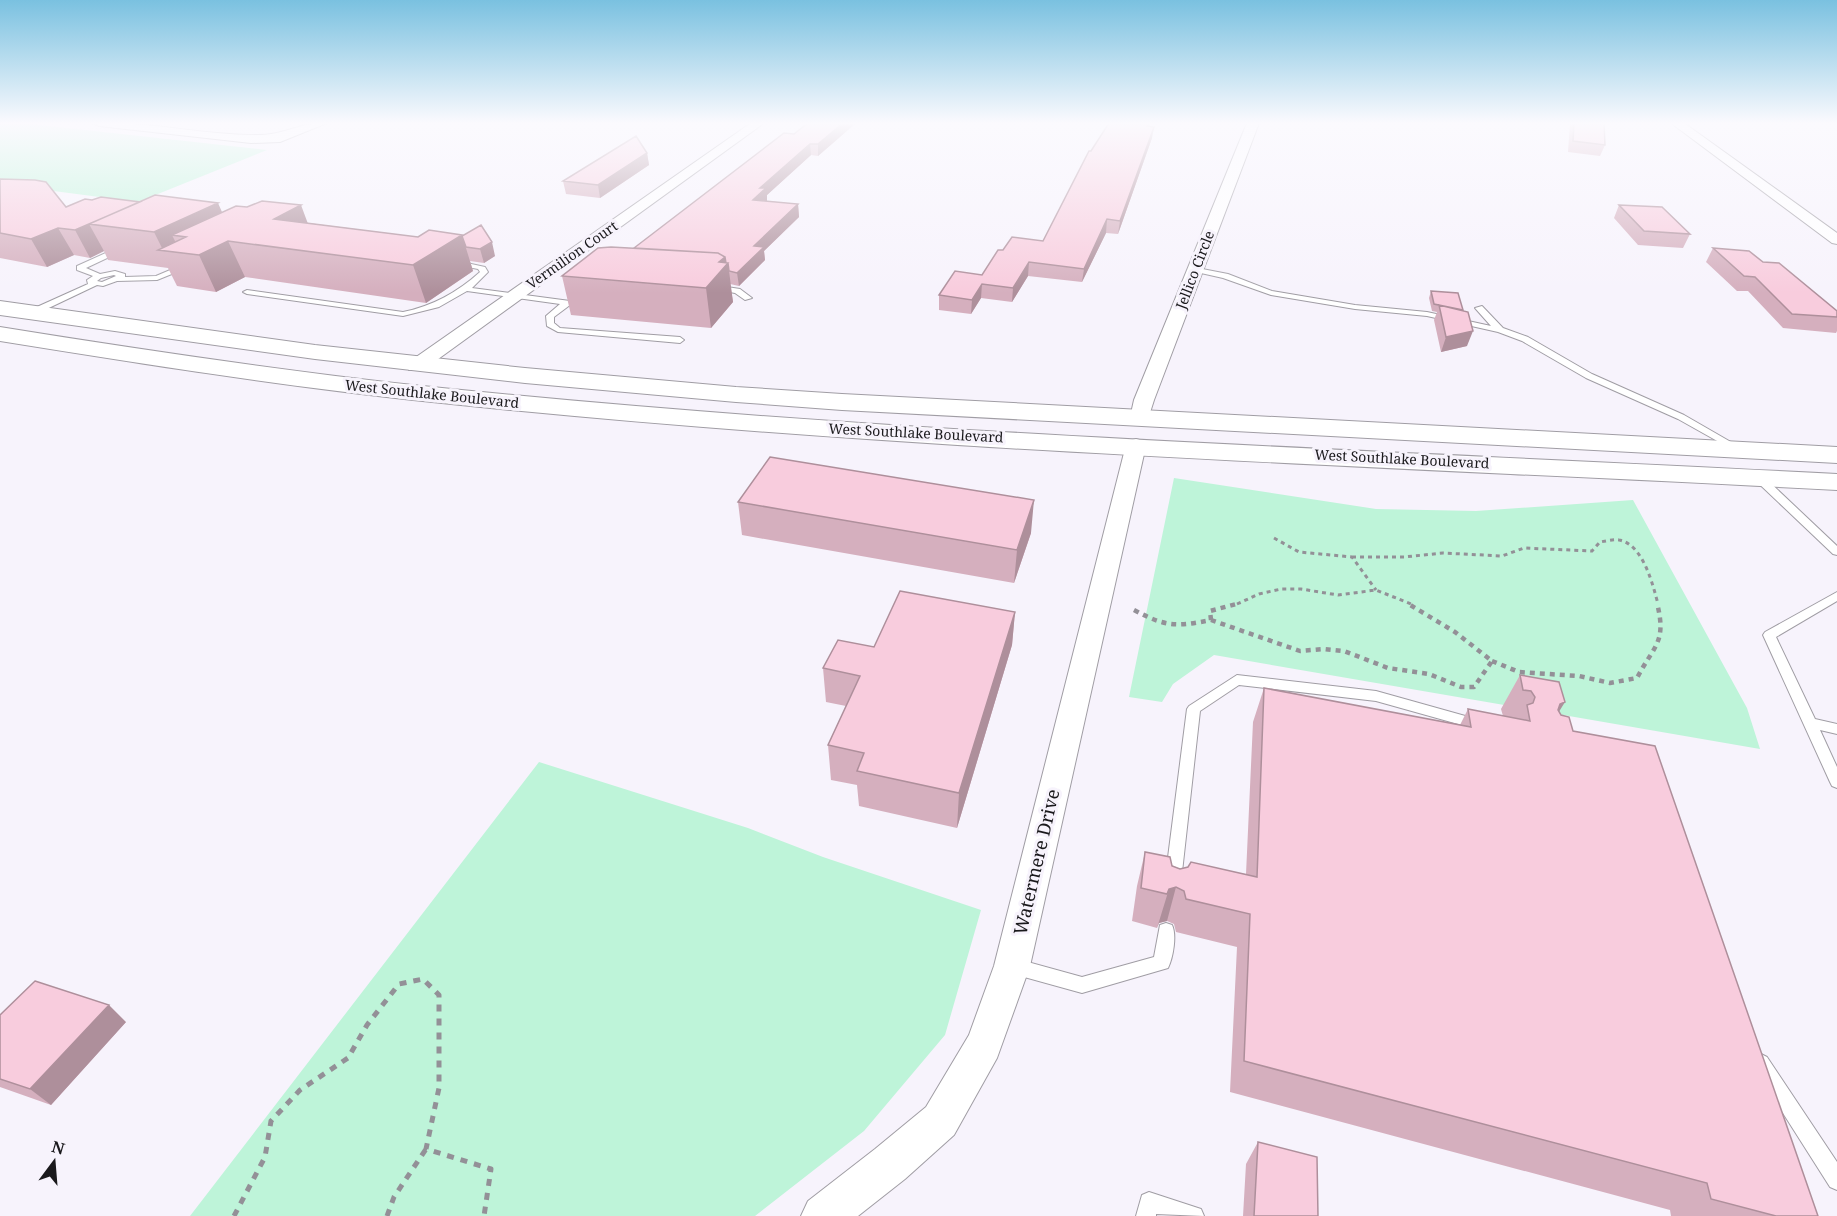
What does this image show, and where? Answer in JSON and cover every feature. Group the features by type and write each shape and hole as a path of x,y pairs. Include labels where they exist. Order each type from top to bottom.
{"main road":[{"name":"West Southlake Boulevard","path":"0,308 416,366 1138,431 1837,482"},
{"path":"0,322 31,313"},
{"name":"West Southlake Boulevard","path":"0,334 258,373 467,398 895,432 1138,431 1837,455"}],"street":[{"name":"Vermilion Court","path":"416,366 678,180"},
{"name":"Jellico Circle","path":"1138,431 1144,400 1230,180"},
{"path":"1755,180 1837,240"},
{"name":"Watermere Drive","path":"823,1216 890,1164 940,1121 984,1045 1012,966 1138,431"}],"lane":[{"path":"97,280 80,268 124,247"},
{"path":"247,292 404,314 440,303 465,289 484,272 481,267 449,261"},
{"path":"31,313 97,280 168,276 197,262"},
{"path":"1195,269 1225,276 1251,287 1280,295 1355,307 1465,320 1500,330 1525,339 1589,376 1681,417 1738,450"},
{"path":"713,286 737,291 748,298"},
{"path":"465,289 567,303"},
{"path":"575,297 550,316 550,324 558,330 680,340"},
{"path":"1479,308 1500,330"},
{"path":"1758,477 1837,552"},
{"path":"1837,596 1769,635 1837,782"},
{"path":"1171,894 1194,709 1237,680 1376,696 1495,729"},
{"path":"1810,723 1837,729"},
{"path":"1012,966 1082,985 1162,963 1166,930"},
{"path":"1750,1045 1837,1180"},
{"path":"1146,1216 1149,1203 1194,1216"}],"path":[{"path":"1211,620 1210,611 1236,605 1259,594 1281,589 1301,588 1338,595 1376,590 1410,604 1455,632 1492,661 1519,672 1579,676 1610,683 1637,678 1648,656 1661,639 1661,618 1648,570 1631,545 1619,540 1600,542 1592,551 1524,548 1502,556 1443,553 1404,557 1352,557 1299,552 1274,538"},
{"path":"1352,557 1376,590"},
{"path":"1134,610 1156,622 1181,626 1211,620 1300,651 1324,649 1344,651 1373,664 1429,674 1461,687 1474,687 1492,661"},
{"path":"234,1216 264,1157 271,1121 300,1090 348,1058 367,1025 399,984 423,979 439,995 440,1088 426,1149 394,1197 387,1216"},
{"path":"426,1149 491,1169 484,1216"}],"green space":[{"path":"0,180 193,180 138,202 0,184"},
{"path":"1174,478 1376,509 1476,511 1633,500 1747,708 1760,749 1214,655 1173,684 1162,702 1129,697"},
{"path":"539,762 748,828 823,857 981,910 945,1035 864,1131 755,1216 190,1216"}],"building":[{"path":"0,180 46,182 66,207 85,199 92,200 101,197 140,202 75,230 58,228 31,239 0,233"},
{"path":"565,180 606,180 598,185 563,181"},
{"path":"723,180 769,180 760,188 766,188 753,200 798,204 754,246 764,247 737,273 729,271 725,257 718,253 634,248"},
{"path":"1074,180 1135,180 1120,221 1107,219 1084,269 1029,262 1013,288 982,284 972,300 939,295 955,271 982,275 998,250 1003,250 1012,237 1043,241"},
{"path":"155,195 218,203 154,232 89,224"},
{"path":"262,201 301,205 274,219 418,237 429,230 462,235 413,265 228,241 199,255 158,250 186,237 172,235 236,206 247,207"},
{"path":"1619,205 1662,207 1690,234 1644,231"},
{"path":"481,225 492,242 480,249 466,247 462,236"},
{"path":"598,248 718,253 725,257 719,262 728,263 706,288 562,276"},
{"path":"1713,248 1749,251 1763,262 1779,263 1837,311 1837,317 1792,314 1755,277 1744,276"},
{"path":"1431,291 1458,293 1463,310 1434,304"},
{"path":"1439,305 1468,312 1473,331 1446,337"},
{"path":"770,457 1034,500 1017,550 738,502"},
{"path":"900,591 1015,612 959,793 857,771 864,753 828,745 860,676 823,668 838,640 874,647"},
{"path":"1520,675 1559,682 1565,702 1560,704 1558,710 1561,715 1569,717 1573,731 1655,746 1818,1216 1776,1216 1711,1199 1707,1183 1244,1061 1250,914 1186,899 1184,891 1176,887 1169,889 1167,894 1141,888 1145,852 1170,857 1172,866 1180,869 1188,867 1191,862 1257,877 1264,688 1471,727 1468,709 1530,721 1527,705 1533,703 1535,697 1531,691 1523,690"},
{"path":"35,981 109,1005 30,1089 0,1079 0,1015"},
{"path":"1258,1142 1317,1157 1318,1216 1254,1216"}]}
